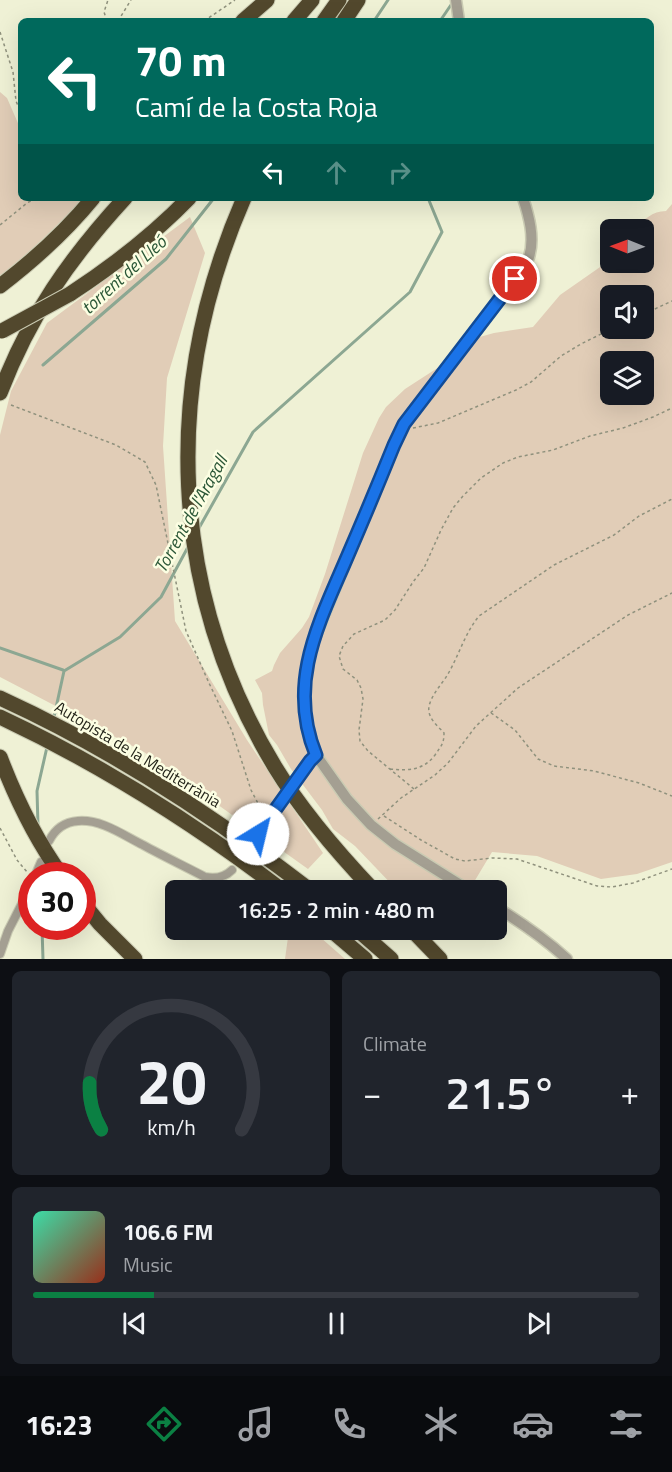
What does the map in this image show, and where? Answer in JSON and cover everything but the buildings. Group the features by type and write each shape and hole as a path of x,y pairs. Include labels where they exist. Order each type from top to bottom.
{"highway":[{"path":"246,18 267,0"},
{"path":"297,18 312,0"},
{"path":"326,18 339,0"},
{"path":"346,18 358,0"},
{"path":"0,286 58,236 90,201"},
{"path":"0,393 22,341 45,301 69,264 122,201"},
{"path":"1,332 70,294 104,270 138,245 186,201"},
{"path":"243,201 213,283 201,327 193,371 188,460 189,504 197,560 206,603 222,656 254,729 300,804 337,851 364,880"},
{"name":"Autopista de la Mediterrània","path":"0,698 93,745 170,791 244,840 297,880"},
{"name":"Autopista de la Mediterrània","path":"0,717 81,758 157,803 268,880"},
{"path":"0,758 25,815 53,862"},
{"path":"96,919 135,959"},
{"path":"343,940 365,959"},
{"path":"369,940 391,959"},
{"path":"422,940 440,959"}],"street":[{"path":"456,0 459,18"},
{"path":"452,880 394,844 371,825 347,799 316,755 308,728 304,700 305,677 314,640 404,424 527,262 531,238 524,201"},
{"path":"258,834 316,755"},
{"path":"49,841 56,830 62,826 85,821 110,829 205,877 218,878 232,870"},
{"path":"0,954 8,930 18,911"},
{"path":"507,914 551,944 567,959"}],"path":[{"path":"106,18 104,12 108,0"},
{"path":"120,18 131,0"},
{"path":"208,18 235,0"},
{"path":"0,32 13,72 18,105"},
{"path":"0,225 27,202"},
{"path":"654,309 672,301"},
{"path":"404,424 413,428 438,423 516,390 531,382 561,356 600,334"},
{"path":"11,405 116,445 144,462 156,485 186,631 232,731 252,790 268,820"},
{"path":"414,789 368,751 360,741 363,699 357,681 343,669 339,656 343,646 354,634 385,620 395,610 424,568 453,508 481,478 503,463 518,457 553,450 590,436 623,428 672,408"},
{"path":"389,769 406,771 421,767 431,760 444,743 444,733 430,718 429,707 472,625 479,616 554,565 614,535 639,516 672,499"},
{"path":"371,825 401,798 435,775 448,763 476,726 518,688 628,615 672,593"},
{"path":"490,713 515,730 538,759 554,766 594,771 639,783 672,796"},
{"path":"384,815 420,840 455,859 465,861 492,858 517,859 597,886 612,887 633,883 672,869"},
{"path":"0,828 19,862"}],"shaded area":[{"path":"0,92 7,98 18,123 18,201 82,201 28,253 0,276"},
{"path":"672,204 672,862 637,874 601,879 537,856 492,852 475,880 387,880 355,846 333,829 322,810 291,769 269,735 262,693 255,680 272,671 280,653 309,617 363,453 386,407 405,389 439,367 469,340 494,333 533,327 560,295 600,267 600,273 654,273 654,219 645,219 666,211"},
{"path":"190,217 205,253 167,378 163,446 175,621 247,740 323,853 308,869 144,752 0,677 0,435 11,391 47,323"},
{"path":"288,940 323,940 345,959 285,959"}],"waterway":[{"name":"torrent del Lleó","path":"376,18 388,0"},
{"name":"Torrent de l'Aragall","path":"442,18 453,2"},
{"name":"torrent del Lleó","path":"43,365 166,259 212,201"},
{"name":"Torrent de l'Aragall","path":"199,528 253,432 410,292 442,232 429,201"},
{"name":"Torrent de l'Aragall","path":"54,717 64,671 120,637 161,597 188,547"},
{"name":"torrent del Lleó","path":"0,648 63,670"},
{"name":"Torrent de l'Aragall","path":"38,826 37,791 47,747"},
{"name":"Torrent de l'Aragall","path":"42,940 43,959"}],"route":[{"path":"258,834 316,755 304,707 308,662 326,608 394,445 404,424 515,279"}]}
